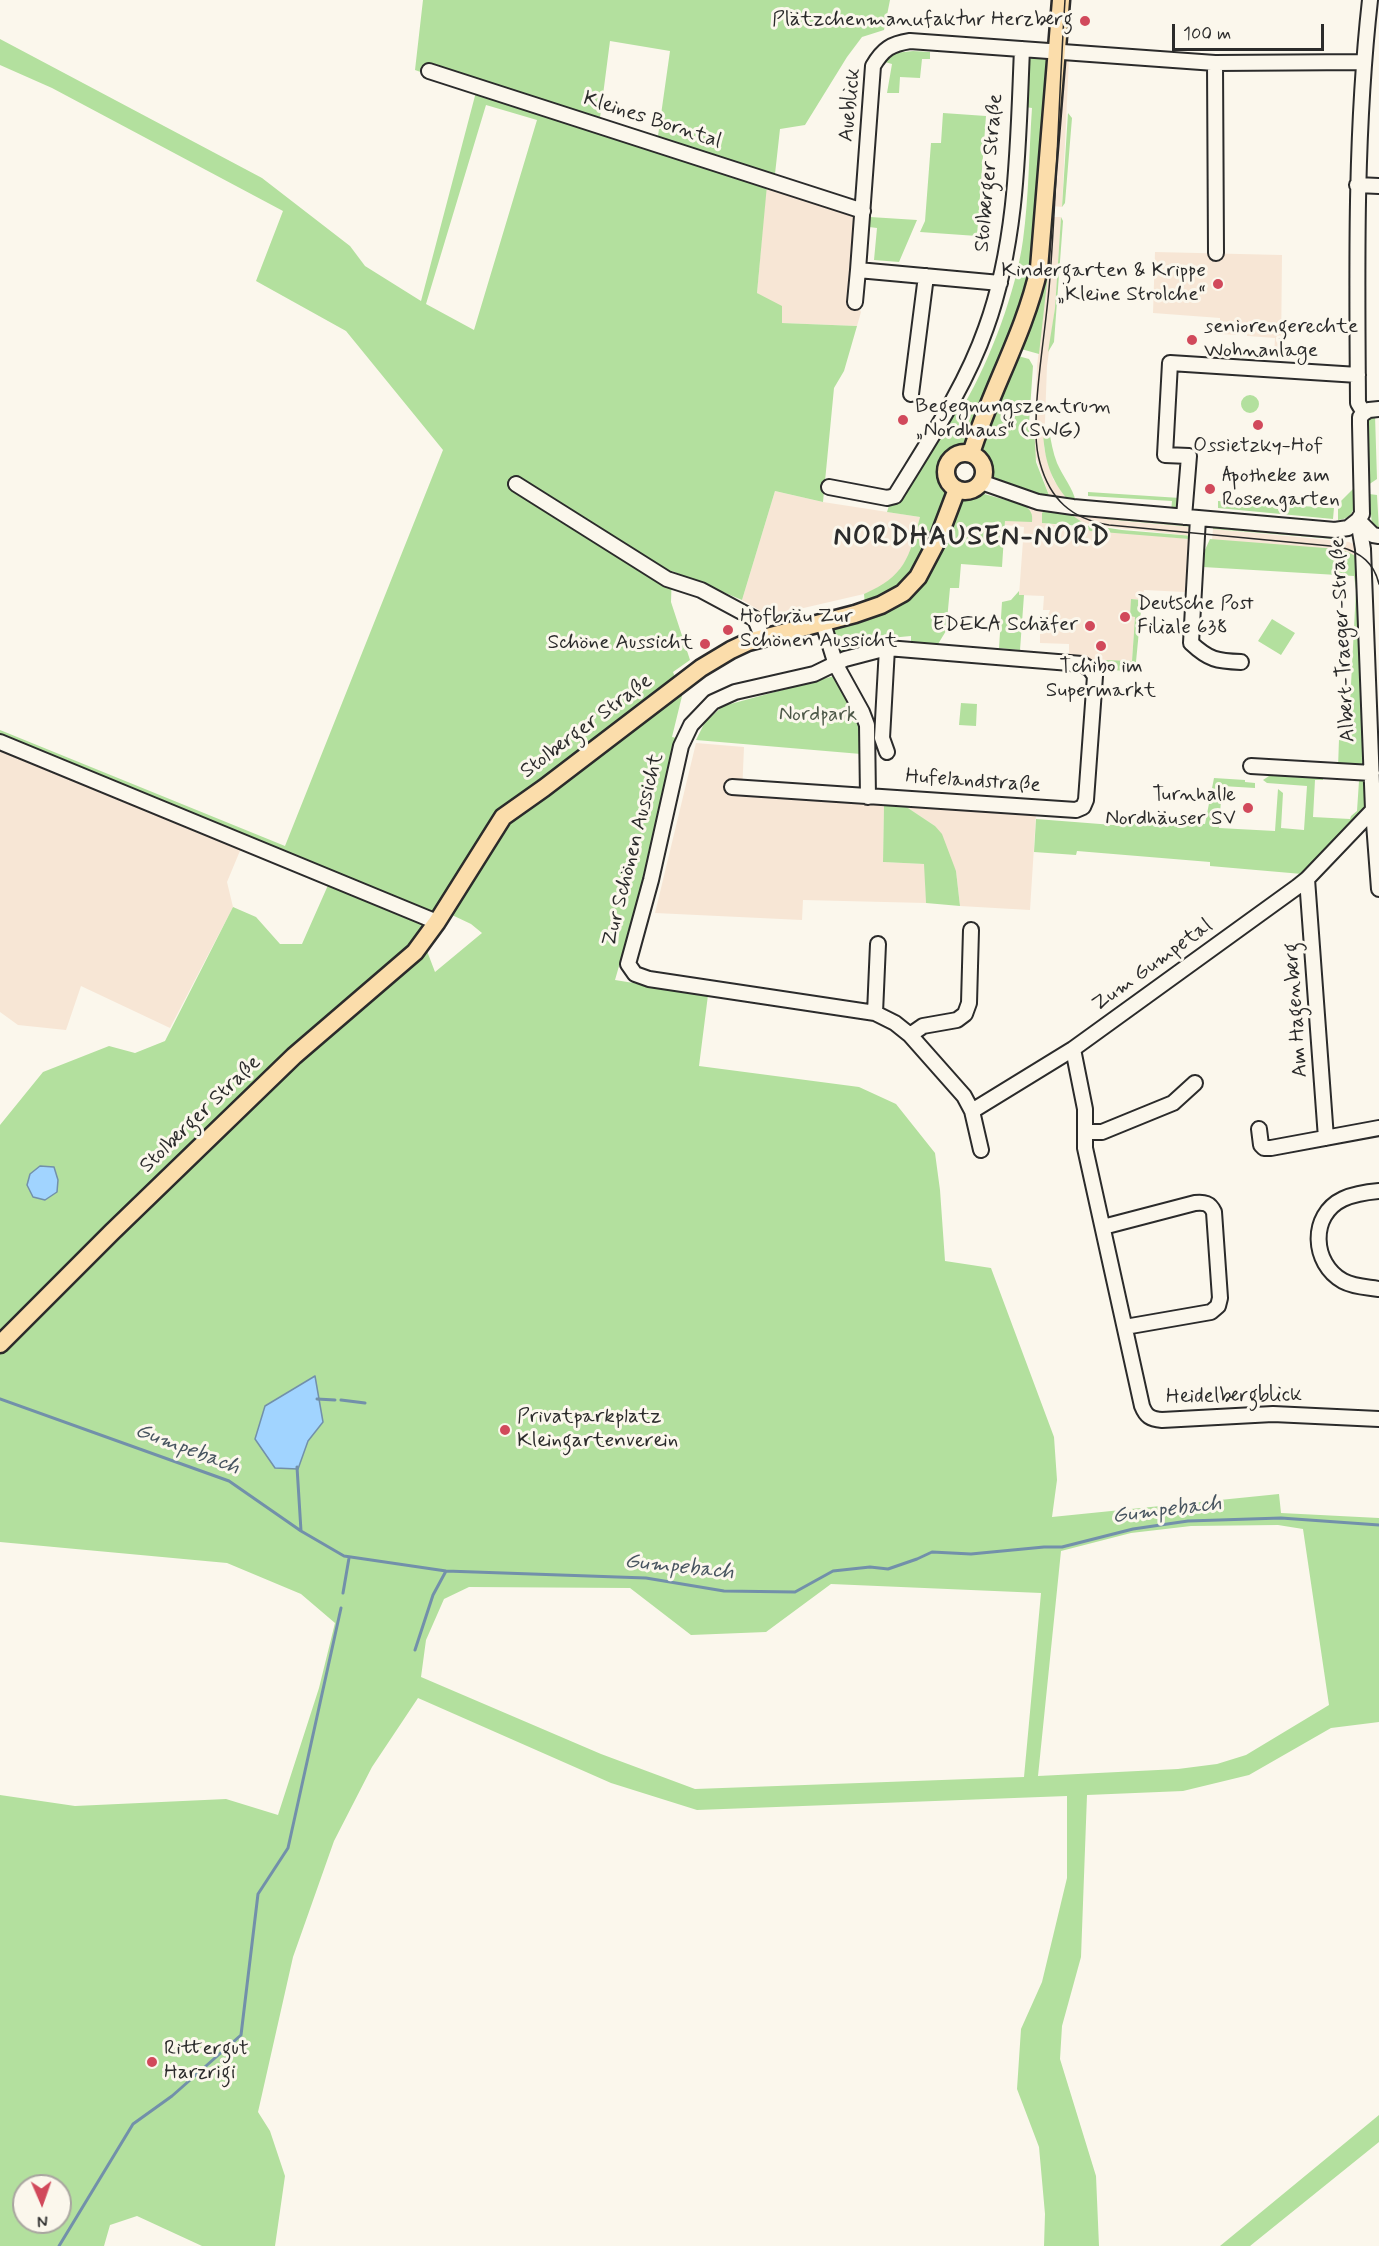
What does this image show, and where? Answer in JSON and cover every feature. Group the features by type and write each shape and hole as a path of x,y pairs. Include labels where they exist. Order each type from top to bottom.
{"main road":[{"path":"971,454 1035,285 1042,249 1061,0"},
{"path":"958,453 971,454 981,462 983,475 981,482 968,490 952,486 945,474 948,462 958,453"},
{"name":"Stolberger Straße","path":"0,1344 294,1056 415,952 503,817 701,668 731,650 881,605 903,593 918,577 938,539 957,489"}],"street":[{"name":"Albert-Traeger-Straße","path":"1370,0 1372,39 1364,62 1357,185 1358,403 1364,413 1360,417 1362,514 1358,520 1362,549 1373,810"},
{"name":"Aueblick","path":"855,302 873,66 880,53 893,44 910,41 1215,63 1364,62"},
{"name":"Stolberger Straße","path":"829,487 887,498 895,496 960,388 986,328 1010,242 1022,49"},
{"path":"1215,63 1216,253"},
{"name":"Kleines Borntal","path":"429,71 862,211"},
{"path":"1357,185 1379,186"},
{"path":"858,270 1000,283"},
{"path":"911,393 926,276"},
{"path":"1241,662 1215,661 1201,653 1191,643 1189,456 1165,454 1170,363 1358,375"},
{"path":"1364,413 1379,409"},
{"path":"981,482 1044,503 1335,530 1348,528 1358,520 1373,535 1379,536"},
{"path":"516,484 667,579 701,590 755,620 763,639"},
{"path":"823,623 836,664 867,725 868,797"},
{"path":"836,664 861,654 887,648"},
{"name":"Hufelandstraße","path":"732,787 1076,810 1083,807 1086,800 1095,676 1082,664 887,648 882,736 887,752"},
{"name":"Zur Schönen Aussicht","path":"836,664 814,674 724,696 713,702 691,725 681,746 651,880 628,964 635,974 649,979 875,1013 895,1023 910,1035 964,1096 972,1111"},
{"path":"0,742 436,922"},
{"name":"Albert-Traeger-Straße","path":"1251,766 1372,773"},
{"path":"1373,810 1379,881"},
{"name":"Zum Gumpetal","path":"972,1111 1073,1049 1307,879 1373,810"},
{"name":"Am Hagenberg","path":"1307,879 1326,1138"},
{"path":"910,1035 923,1026 957,1020 965,1014 969,1002 971,930"},
{"path":"875,1013 878,944"},
{"name":"Heidelbergblick","path":"1073,1049 1085,1109 1084,1148 1142,1406 1146,1415 1152,1419 1273,1414 1379,1419"},
{"path":"1085,1132 1102,1132 1173,1103 1195,1083"},
{"path":"972,1111 981,1150"},
{"path":"1259,1129 1261,1145 1264,1148 1379,1128"},
{"path":"1379,1191 1342,1199 1333,1206 1322,1220 1318,1242 1322,1260 1333,1274 1356,1286 1379,1289"},
{"path":"1103,1227 1195,1203 1205,1202 1212,1206 1214,1212 1220,1298 1218,1306 1211,1312 1125,1327"}],"shaded area":[{"path":"1069,59 1062,207 1053,206 1061,66"},
{"path":"766,188 849,212 857,221 852,296 861,312 857,326 782,323 757,293"},
{"path":"1052,217 1061,217 1055,308 1047,366 1044,448 1053,479 1069,501 1050,498 1034,452 1037,366"},
{"name":"Kindergarten & Krippe „Kleine Strolche“","path":"1155,252 1282,255 1281,354 1274,355 1275,338 1247,336 1247,333 1220,334 1220,318 1153,313"},
{"path":"775,491 823,502 920,517 911,553 896,575 882,586 864,594 769,616 742,600"},
{"path":"1024,505 1045,510 1042,523 1189,539 1185,592 1144,590 1142,600 1131,599 1135,616 1132,662 1069,658 1069,644 1040,643 1040,634 1046,633 1050,610 1043,610 1044,596 1019,595 1024,527 1005,525 1005,520 1030,509"},
{"path":"1066,511 1123,521 1193,527 1193,536 1091,525"},
{"path":"1213,529 1349,542 1356,545 1359,558 1212,540"},
{"path":"696,743 744,747 742,794 884,804 883,862 925,864 926,903 803,900 802,920 655,913"},
{"path":"0,746 242,846 227,882 233,907 170,1028 81,986 66,1030 18,1025 0,1012"},
{"path":"905,806 1036,815 1030,910 960,906 956,871 935,826"}],"green space":[{"path":"423,0 890,0 884,30 862,37 805,125 780,129 775,174 767,185 757,293 782,306 782,323 857,326 844,371 834,388 823,502 775,491 742,600 672,571 671,602 690,660 673,672 682,696 672,737 677,738 636,907 615,980 708,995 699,1066 859,1087 896,1104 935,1153 945,1261 991,1268 1054,1437 1057,1480 1052,1517 1279,1494 1281,1513 1379,1518 1379,1722 1331,1728 1249,1775 1183,1791 1087,1795 1081,1957 1062,2026 1060,2059 1096,2176 1099,2246 1044,2246 1045,2214 1039,2147 1017,2089 1021,2029 1042,1982 1067,1878 1067,1796 697,1810 611,1783 418,1698 372,1767 334,1841 293,1957 258,2112 270,2131 285,2176 275,2246 202,2246 137,2216 110,2225 104,2246 0,2246 0,1795 75,1806 226,1799 278,1815 319,1688 335,1623 301,1594 227,1563 0,1542 0,1125 43,1072 109,1046 135,1053 165,1041 233,907 256,917 280,944 302,944 329,883 0,746 0,730 285,846 443,450 346,331 256,281 283,211 52,88 0,65 0,39 262,178 350,246 365,266 421,301 476,92 415,70","holes":["610,41 670,51 658,136 600,118","486,105 537,120 474,330 426,304","452,915 471,924 482,933 435,972 427,951","315,1377 323,1422 308,1441 298,1469","1278,1525 1303,1529 1329,1705 1246,1755 1217,1764 1178,1769 1038,1776 1061,1551 1131,1533 1191,1526","831,1584 1041,1593 1024,1777 695,1789 601,1754 421,1677 426,1640 444,1599 469,1587 630,1588 691,1635 766,1632"]},
{"path":"930,52 930,59 922,59 920,78 900,77 899,93 887,93 892,64 885,62 895,53"},
{"path":"1034,55 1048,60 1034,270 974,431 966,443 945,458 941,478 947,487 946,494 921,561 900,587 865,605 864,594 888,580 903,564 920,517 887,512 891,499 957,400 965,403 993,345 1015,281 1023,240 1028,190 1032,108 1025,107 1027,63"},
{"path":"943,113 986,116 977,236 920,232 925,221 931,143 941,143"},
{"path":"1068,113 1072,118 1065,203 1062,207"},
{"path":"870,217 917,220 899,262 874,260 877,228 869,227"},
{"path":"1052,217 1039,354 1021,349 1039,292 1049,218"},
{"path":"1061,217 1063,221 1054,342 1048,352 1055,308"},
{"path":"1018,356 1029,359 1033,366 1029,424 1034,425 1036,462 1050,498 1001,482 990,473 985,462 986,432 998,398"},
{"path":"1246,395 1254,395 1259,400 1257,411 1246,413 1241,408 1241,400"},
{"path":"1375,415 1377,479 1368,485 1365,422"},
{"path":"1043,430 1049,430 1057,463 1076,502 1069,501 1053,477 1045,450"},
{"path":"1354,488 1352,513 1338,520 1338,504"},
{"path":"977,492 1024,505 1031,512 1032,522 1005,521 1002,567 961,564 959,588 950,588 946,631 938,644 911,643 911,636 868,640 867,650 843,654 835,650 832,632 838,624 872,615 942,545 961,503 966,496"},
{"path":"1088,492 1180,498 1179,512 1171,512 1172,501 1088,496"},
{"path":"1369,494 1377,495 1379,530 1372,524"},
{"path":"1218,501 1334,508 1333,519 1218,508"},
{"path":"1045,510 1066,511 1082,522 1079,526 1042,523 1042,513"},
{"path":"1090,514 1191,523 1193,527 1105,519"},
{"path":"1089,525 1193,536 1189,539 1090,531 1087,528"},
{"path":"1213,525 1333,537 1334,539 1213,529"},
{"path":"1210,539 1338,549 1359,558 1363,769 1338,768 1339,739 1348,741 1356,590 1354,576 1203,567 1204,552"},
{"path":"1019,591 1019,595 1024,595 1020,650 999,648 1002,602 1011,600"},
{"path":"1131,599 1142,600 1135,672 1102,669 1103,660 1132,661 1135,617 1130,616"},
{"path":"1272,619 1295,633 1281,655 1258,641"},
{"name":"Nordpark","path":"834,676 862,722 861,754 696,740 705,722 723,706"},
{"path":"961,703 977,704 976,726 959,725"},
{"path":"1275,772 1323,775 1323,780 1315,780 1313,817 1350,819 1357,811 1359,781 1366,781 1365,810 1302,874 1210,866 1210,862 1077,851 1076,855 1034,852 1036,819 1126,826 1127,816 1205,824 1214,778 1255,783 1255,788 1222,786 1219,828 1275,831 1278,789 1283,793 1281,828 1304,830 1307,786 1267,783 1263,780"},
{"path":"884,804 905,806 935,826 942,834 956,871 960,906 926,903 924,864 883,862"},
{"path":"1379,2115 1379,2142 1250,2246 1220,2246"}],"water":[{"path":"40,1166 54,1167 58,1180 57,1192 45,1200 33,1197 27,1185 30,1174"},
{"path":"315,1376 323,1422 308,1441 298,1469 275,1468 255,1439 265,1406"}],"waterway":[{"name":"Gumpebach","path":"0,1399 229,1481 301,1531 344,1556 446,1571 646,1578 724,1591 795,1592 833,1571 870,1567 888,1569 932,1552 971,1554 1062,1547 1133,1529 1188,1521 1281,1518 1379,1525"},
{"path":"317,1399 335,1400"},
{"path":"341,1400 365,1403"},
{"path":"297,1467 301,1531"},
{"path":"343,1593 349,1558"},
{"path":"415,1650 433,1595 446,1571"},
{"path":"59,2246 133,2124 172,2096 241,2035 258,1894 288,1848 341,1608"}],"tram line":[{"path":"1065,0 1049,292 1038,384 1036,423 1038,455 1044,476 1056,497 1064,505 1084,518 1096,522 1341,547 1355,552 1366,560 1374,570 1379,584"}],"place":[{"name":"Plätzchenmanufaktur Herzberg","path":"1085,21"},
{"name":"Kindergarten & Krippe „Kleine Strolche“","path":"1218,284"},
{"name":"seniorengerechte Wohnanlage","path":"1192,340"},
{"name":"Begegnungszentrum „Nordhaus“ (SWG)","path":"903,420"},
{"name":"Ossietzky-Hof","path":"1258,425"},
{"name":"Apotheke am Rosengarten","path":"1210,489"},
{"name":"Deutsche Post Filiale 638","path":"1125,617"},
{"name":"EDEKA Schäfer","path":"1090,626"},
{"name":"Hofbräu Zur Schönen Aussicht","path":"728,630"},
{"name":"Schöne Aussicht","path":"705,644"},
{"name":"Tchibo im Supermarkt","path":"1101,646"},
{"name":"Turnhalle Nordhäuser SV","path":"1248,808"},
{"name":"Privatparkplatz Kleingartenverein","path":"505,1430"},
{"name":"Rittergut Harzrigi","path":"152,2062"}],"district":[{"name":"NORDHAUSEN-NORD","path":"972,538"}]}
